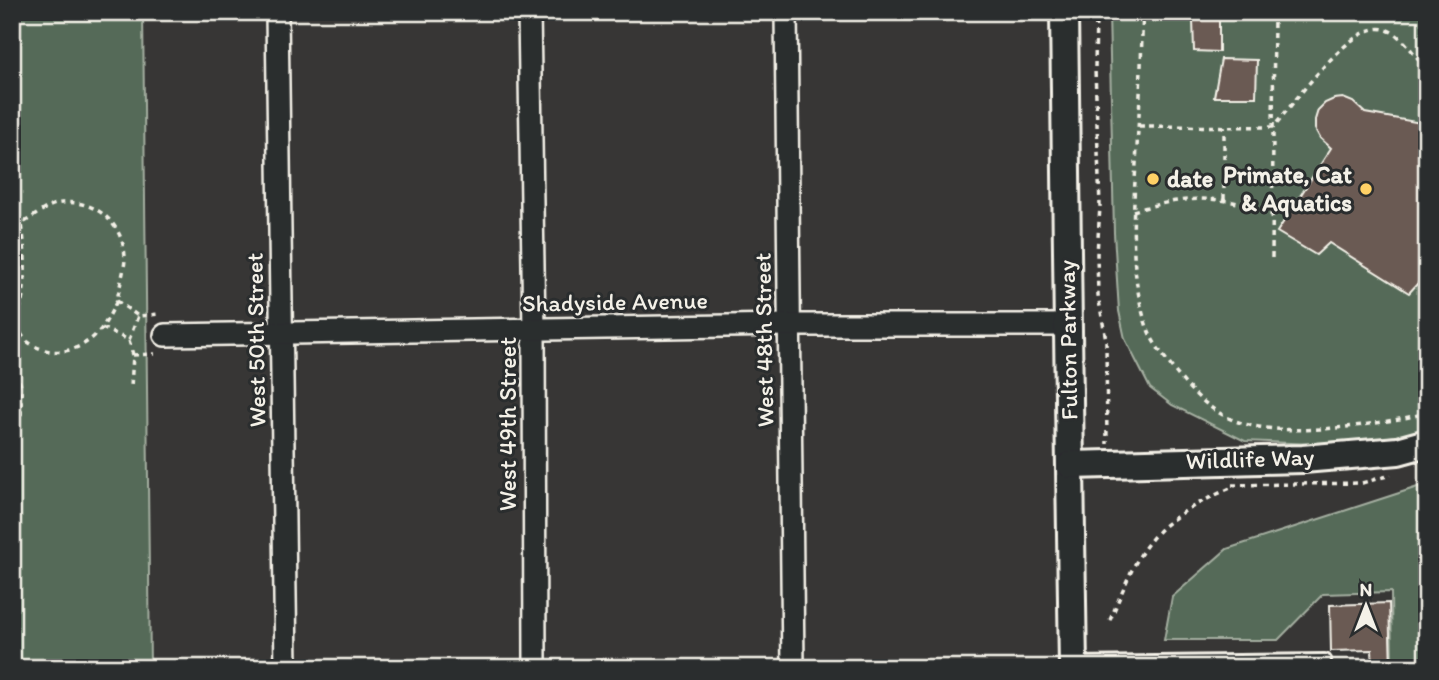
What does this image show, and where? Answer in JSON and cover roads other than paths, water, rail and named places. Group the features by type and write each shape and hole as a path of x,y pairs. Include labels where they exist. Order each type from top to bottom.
{"street":[{"name":"West 50th Street","path":"277,12 286,668"},
{"name":"West 49th Street","path":"529,12 535,668"},
{"name":"West 48th Street","path":"786,12 793,668"},
{"name":"Fulton Parkway","path":"1064,12 1066,325 1071,465 1073,665"},
{"name":"Shadyside Avenue","path":"160,334 282,335 791,325 1066,325"},
{"name":"Wildlife Way","path":"1071,465 1303,459 1398,451 1427,443"}],"lane":[{"path":"1073,665 1325,660"}],"place":[{"name":"date","path":"1153,179"},
{"name":"Primate, Cat & Aquatics","path":"1366,189"}]}
